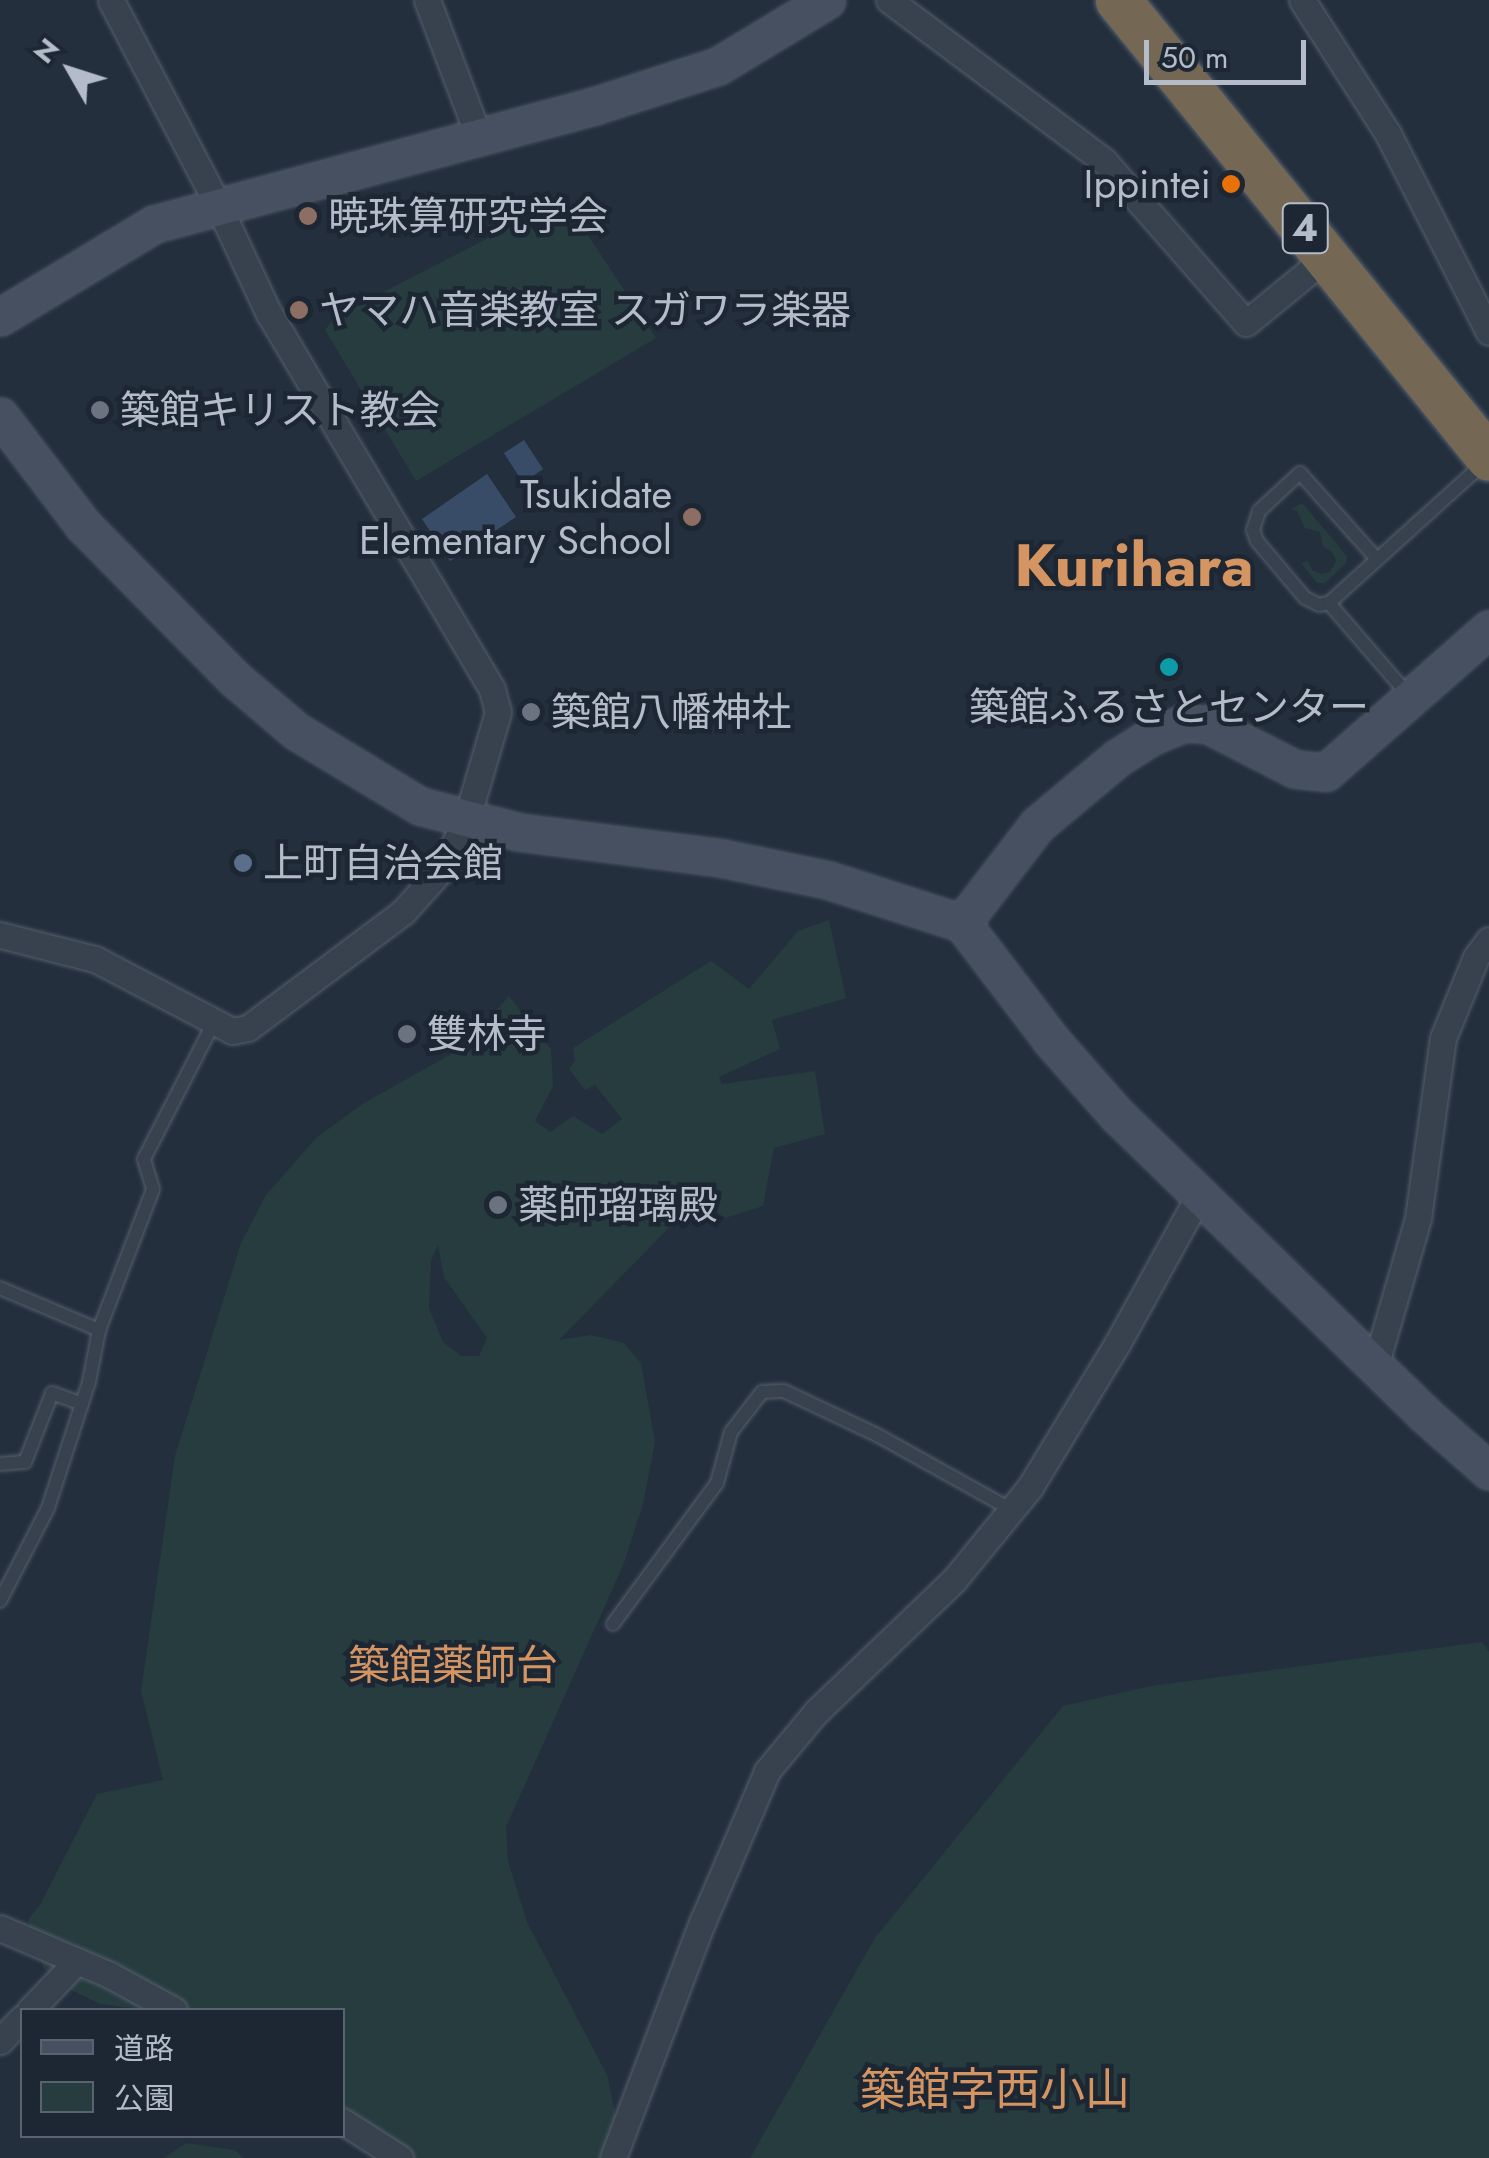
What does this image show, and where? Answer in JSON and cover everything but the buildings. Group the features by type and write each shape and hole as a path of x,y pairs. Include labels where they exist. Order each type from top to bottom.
{"highway":[{"name":"4","path":"1118,0 1489,458"}],"street":[{"path":"0,935 95,959 232,1031 248,1028 339,964 403,912 440,870 466,821 498,712 492,689 269,314 220,207 111,0"},
{"path":"427,0 478,135"},
{"path":"0,318 154,224 594,106 718,66 827,0"},
{"path":"890,0 1104,161 1246,323 1328,256"},
{"path":"1302,0 1388,134 1489,332"},
{"path":"0,416 83,525 235,679 296,731 420,806 466,821 775,868 828,880 962,922 1051,1040 1198,1197 1376,1362 1423,1413 1489,1471"},
{"path":"962,922 1037,825 1117,758 1168,728 1207,724 1295,770 1326,772 1489,629"},
{"path":"1376,1362 1418,1218 1443,1038 1476,956 1489,940"},
{"path":"613,2158 702,1923 768,1771 816,1712 954,1580 1012,1510 1053,1455 1198,1197"},
{"path":"0,1928 170,2008"},
{"path":"32,2008 77,1961"},
{"path":"0,2042 20,2020"},
{"path":"345,2123 400,2158"}],"lane":[{"path":"1377,559 1300,473 1253,521 1257,541 1305,598 1319,605 1328,603 1377,559 1489,458"},
{"path":"1328,603 1412,699"},
{"path":"0,1602 4,1582 48,1508 82,1404 99,1330 154,1189 144,1159 214,1022"},
{"path":"0,1288 99,1330"},
{"path":"613,1624 717,1483 731,1432 762,1392 784,1391 877,1434 1012,1510"},
{"path":"0,1464 25,1462 52,1393 82,1404"}],"green space":[{"path":"564,199 656,338 416,481 325,330 335,317"},
{"path":"1302,503 1347,556 1346,563 1325,583 1317,583 1301,563 1308,561 1312,570 1322,574 1330,572 1336,561 1323,546 1320,532 1305,528 1297,511 1291,509"},
{"path":"829,920 846,998 772,1020 780,1049 719,1077 722,1084 815,1071 825,1134 774,1148 763,1206 725,1218 698,1198 559,1340 591,1335 624,1343 641,1363 655,1442 643,1504 624,1563 506,1827 508,1861 527,1922 607,2075 622,2145 618,2158 398,2158 345,2110 345,2008 132,2008 100,2004 67,1988 44,1969 28,1920 40,1905 97,1794 163,1780 141,1691 175,1456 241,1243 266,1195 316,1138 364,1103 464,1047 509,996 551,1049 553,1086 535,1121 550,1132 573,1116 602,1134 622,1119 595,1085 585,1090 569,1069 575,1061 573,1048 711,961 749,989 798,931","holes":["438,1245 444,1277 487,1338 479,1356 461,1356 443,1342 429,1308 431,1261"]},
{"path":"1482,1642 1489,1652 1489,2158 750,2158 875,1938 1063,1706 1151,1686"},
{"path":"186,2143 235,2150 244,2158 164,2158"}],"water":[{"path":"524,440 543,469 523,483 504,453"},
{"path":"487,474 516,517 450,561 422,519"}],"place":[{"name":"Ippintei","path":"1231,184"},
{"name":"暁珠算研究学会","path":"308,216"},
{"name":"ヤマハ音楽教室 スガワラ楽器","path":"299,310"},
{"name":"築館キリスト教会","path":"100,410"},
{"name":"Tsukidate Elementary School","path":"692,517"},
{"name":"築館ふるさとセンター","path":"1169,667"},
{"name":"築館八幡神社","path":"531,712"},
{"name":"上町自治会館","path":"243,863"},
{"name":"雙林寺","path":"407,1034"},
{"name":"薬師瑠璃殿","path":"498,1205"}],"district":[{"name":"Kurihara","path":"1134,565"},
{"name":"築館薬師台","path":"453,1666"},
{"name":"築館字西小山","path":"995,2090"}]}
